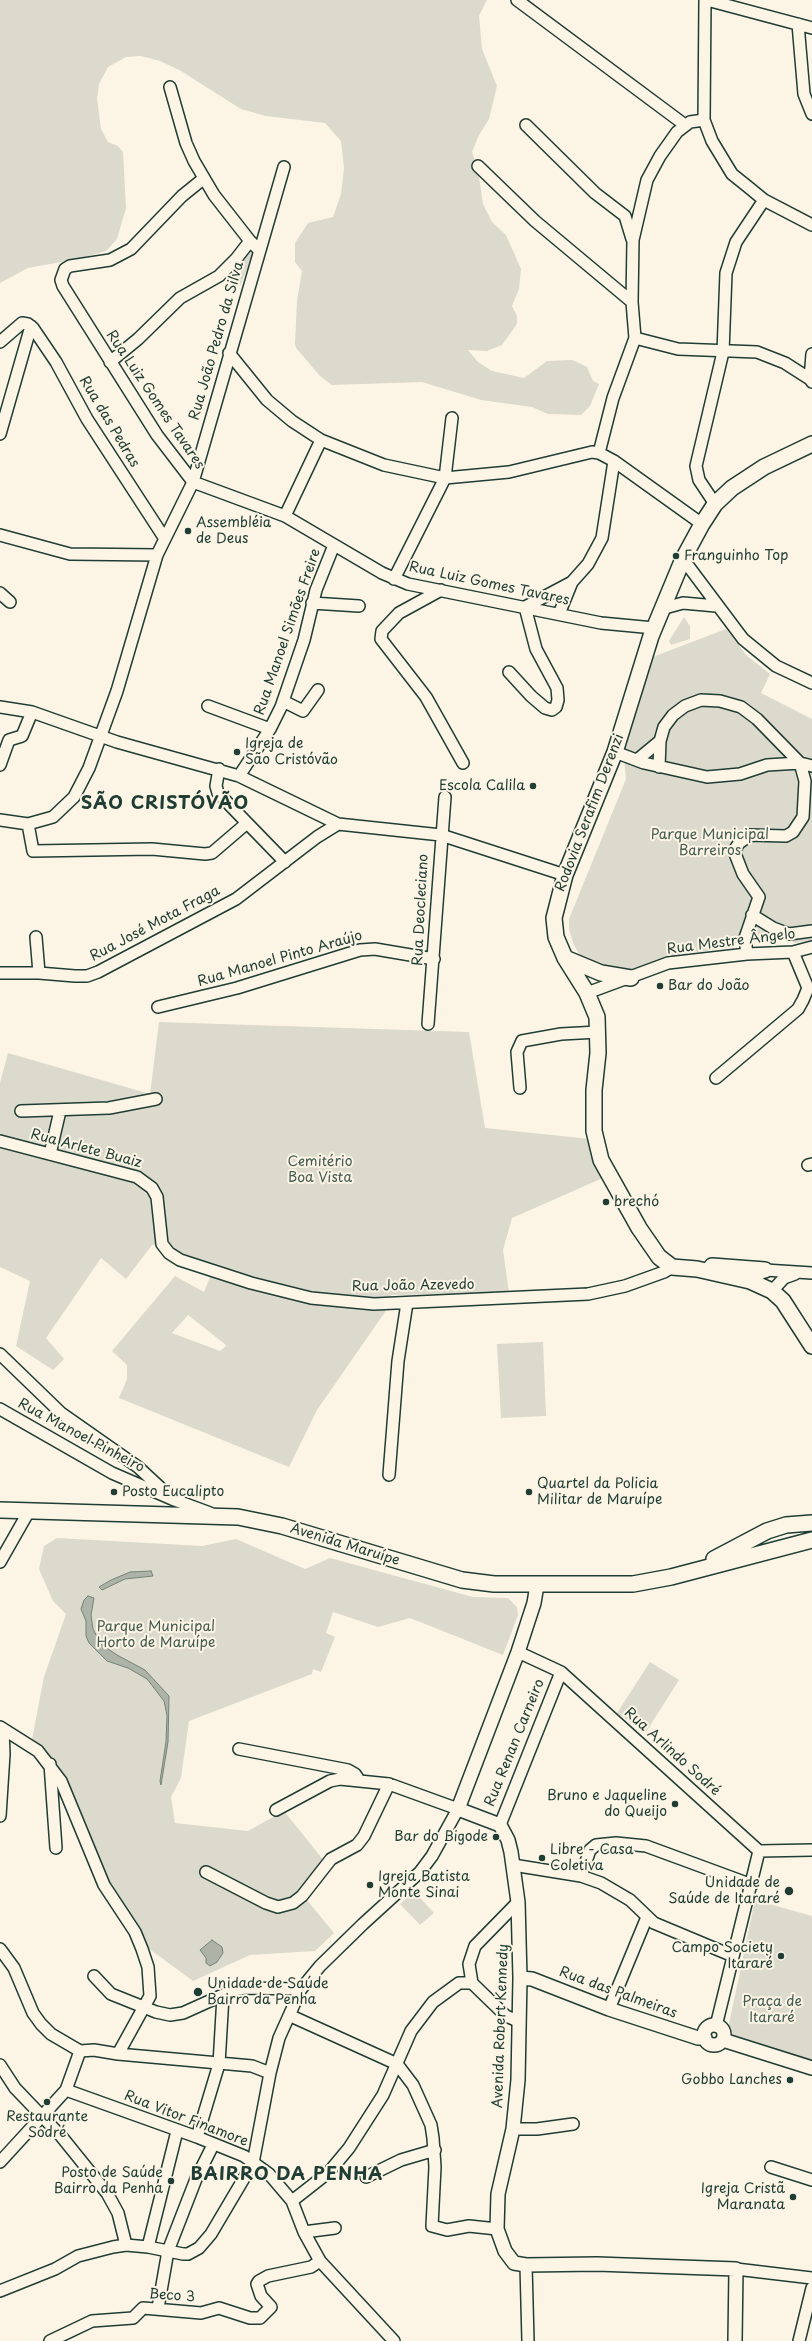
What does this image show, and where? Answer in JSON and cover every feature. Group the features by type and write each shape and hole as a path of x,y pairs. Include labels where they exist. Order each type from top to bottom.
{"main road":[{"name":"Rodovia Serafim Derenzi","path":"672,1267 659,1257 639,1228 601,1160 594,1131 598,1032 597,1017 587,993 565,958 556,937 554,918 565,875 615,752 654,628 683,559 702,524 715,504 732,488 764,467 812,444"},
{"path":"565,958 602,973 631,978"},
{"path":"697,1269 718,1266 765,1270"},
{"path":"672,1267 697,1269 750,1281 772,1290 783,1301 812,1346"},
{"name":"Avenida Maruípe","path":"0,1510 215,1514 275,1524 462,1580 494,1584 633,1584 671,1577 812,1540"},
{"name":"Avenida Maruípe","path":"688,1572 767,1531 786,1525 812,1523"}],"street":[{"path":"517,0 685,125"},
{"path":"812,28 706,0 704,120 720,156 732,174 764,200 812,225"},
{"path":"798,24 804,94 812,114"},
{"path":"170,87 186,143 203,179 228,214 259,250"},
{"path":"599,453 613,398 635,338 632,302 633,240 646,180 670,140 685,125 704,120"},
{"path":"526,125 595,193 625,216 633,240"},
{"path":"478,166 534,221 632,302"},
{"name":"Rua João Pedro da Silva","path":"101,737 106,725 157,555 193,482 284,167"},
{"name":"Rua Luiz Gomes Tavares","path":"203,179 182,196 131,249 110,260 70,266 65,269 61,280 62,286 157,435 193,482 285,516 394,579 601,623 654,628"},
{"path":"715,504 699,480 696,466 723,352 726,273 736,242 764,200"},
{"path":"110,362 138,339 180,298 224,272 250,241"},
{"path":"0,342 18,324 28,324 0,434"},
{"name":"Rua das Pedras","path":"28,324 56,362 87,419 165,539"},
{"path":"635,338 678,349 723,352 757,352 769,356 811,381 812,354"},
{"path":"230,353 267,400 292,421 321,440 384,465 445,478 509,472 581,454 599,453 614,461 702,524"},
{"path":"394,579 445,478 452,418"},
{"path":"285,516 321,440"},
{"path":"559,614 572,582 588,564 602,538 614,461"},
{"path":"0,535 70,554 157,555"},
{"name":"Rua Manoel Simões Freire","path":"239,776 270,729 283,701 304,640 312,603 334,545"},
{"path":"683,559 716,606 743,639 776,666 812,684"},
{"path":"509,672 531,696 545,708 552,710 556,707 558,700 557,688 536,649 525,607 572,582"},
{"path":"441,590 399,613 382,631 381,639 426,697 463,763"},
{"path":"0,593 10,602"},
{"path":"312,603 359,606"},
{"path":"661,610 683,603 716,606"},
{"path":"283,701 303,710 318,690"},
{"path":"659,767 660,741 664,727 673,715 686,706 701,700 720,701 741,707 757,718 772,732 800,763 805,781 803,817 793,832 782,836 764,834 750,835 739,843 734,851 743,874 759,896 746,938 747,954"},
{"name":"Rua Manoel Simões Freire","path":"208,706 270,729"},
{"path":"0,707 32,712 101,737 219,768 239,776 338,824 441,835 565,875"},
{"path":"0,765 9,740 22,736 32,712"},
{"path":"0,820 28,824 53,817 74,797 89,768 101,737"},
{"path":"636,760 660,741"},
{"path":"615,752 659,767 708,777 740,774 767,765 800,763 812,766"},
{"path":"219,768 216,790 285,862"},
{"name":"Rua Deocleciano","path":"428,1024 434,959 441,835 445,798"},
{"path":"28,824 34,851 160,849 209,854 226,843 247,823"},
{"name":"Rua José Mota Fraga","path":"0,973 39,973 87,976 98,972 236,899 306,845 338,824"},
{"path":"752,915 773,928 789,934 812,931"},
{"path":"36,937 39,973"},
{"name":"Rua Mestre Ângelo","path":"587,993 631,978 668,963 747,954 793,952 812,947"},
{"name":"Rua Manoel Pinto Araújo","path":"158,1007 230,990 360,950 389,950 434,959"},
{"path":"716,1078 798,1008 809,983 793,952"},
{"path":"520,1088 517,1052 522,1041 561,1034 598,1032"},
{"path":"21,1111 60,1111 109,1108 156,1099"},
{"path":"50,1154 60,1111"},
{"name":"Rua Arlete Buaiz","path":"0,1141 123,1172 145,1181 157,1197 162,1244"},
{"name":"Rua João Azevedo","path":"162,1244 169,1253 180,1260 251,1283 311,1298 343,1302 407,1303 588,1294 625,1286 664,1272 672,1267"},
{"path":"750,1281 765,1270 807,1273"},
{"path":"772,1290 784,1278 807,1273"},
{"path":"389,1475 398,1361 407,1303"},
{"path":"0,1354 61,1413 138,1467 172,1499"},
{"name":"Rua Manoel Pinheiro","path":"0,1409 112,1473 172,1499 215,1514"},
{"path":"0,1562 29,1511"},
{"name":"Rua Renan Carneiro","path":"458,1809 518,1652 534,1603 537,1585"},
{"name":"Rua Arlindo Sodré","path":"518,1652 561,1672 759,1851"},
{"name":"Rua Renan Carneiro","path":"500,1825 561,1672"},
{"path":"2,1728 30,1744 50,1764 73,1806 104,1886 135,1932 142,1949 148,1967 150,1996 118,2054"},
{"path":"0,1816 4,1754 2,1728"},
{"path":"239,1749 348,1770 355,1774 359,1780"},
{"path":"50,1764 56,1848"},
{"path":"276,1810 330,1781 340,1779 359,1780 389,1784 500,1825"},
{"path":"206,1872 266,1903 278,1907 293,1903 302,1896 330,1859 357,1845 364,1836 389,1784"},
{"path":"0,2291 41,2276 91,2252 126,2245 188,2254 199,2248 211,2234 253,2163 270,2073 279,2038 291,2016 301,1989 320,1966 420,1872 432,1856 458,1809"},
{"name":"Avenida Robert Kennedy","path":"500,1825 508,1840 518,1902 520,1978 518,2080 513,2128 498,2194 497,2228 505,2251 514,2262 526,2265 597,2264 736,2269"},
{"path":"581,1876 590,1850 596,1844 616,1842 646,1846 752,1885"},
{"path":"716,2026 752,1885 759,1851 812,1850"},
{"path":"513,1865 581,1876 618,1891 654,1923 734,1956"},
{"path":"518,1902 475,1946 469,1964 472,1983 506,2016 518,2021"},
{"path":"609,2009 647,1917"},
{"path":"0,1949 14,1968 33,2013 41,2024 51,2034 80,2051 94,2050 118,2054 252,2066 270,2073"},
{"path":"94,1976 111,1994 144,2008 170,2015 183,2012 245,1988 301,1989"},
{"name":"Rua das Palmeiras","path":"520,1978 532,1979 609,2009 698,2038 705,2038"},
{"path":"292,2201 329,2172 349,2148 383,2095 411,2031 433,2002 459,1984 472,1983"},
{"path":"197,2137 219,2064 223,1996"},
{"path":"291,2016 397,2064 412,2085 431,2125 435,2150 432,2226 447,2230 469,2226 497,2228"},
{"path":"710,2026 716,2026 722,2029 724,2034 723,2040 719,2044 713,2045 708,2043 705,2038 705,2031 710,2026"},
{"path":"723,2040 812,2068"},
{"path":"0,2162 68,2091 80,2051"},
{"path":"0,2066 15,2088 60,2136 106,2193 118,2213 126,2245"},
{"name":"Rua Vitor Finamore","path":"68,2091 197,2137 213,2145 244,2156 276,2180 292,2201 304,2232 320,2261 394,2341"},
{"path":"513,2128 537,2129 573,2124"},
{"path":"148,2247 177,2131"},
{"path":"158,2308 168,2251 196,2178 213,2145"},
{"path":"366,2177 401,2160 435,2150"},
{"path":"771,2167 812,2180"},
{"path":"304,2232 335,2228"},
{"name":"Beco 3","path":"50,2341 92,2321 104,2319 129,2319 143,2308 158,2308 201,2313 219,2308 250,2318 260,2318 271,2307 261,2296 258,2288 259,2281 268,2276 311,2267 320,2261"},
{"path":"526,2265 528,2341"},
{"path":"735,2341 736,2269 812,2278"},
{"path":"799,2341 812,2288"}],"green space":[{"path":"0,0 487,0 479,16 482,49 497,86 489,119 479,135 472,152 478,170 483,204 492,222 506,235 521,269 519,289 512,306 517,316 517,324 502,345 487,351 468,350 478,362 492,371 524,378 547,361 572,360 581,364 587,367 593,381 599,384 590,406 581,415 548,414 532,407 481,400 422,382 332,385 320,376 296,348 295,344 297,301 302,271 295,262 295,243 308,223 333,217 341,194 344,168 341,141 325,123 266,116 241,109 181,71 160,61 141,56 126,57 108,67 99,84 97,98 101,129 108,142 118,146 123,152 126,208 117,239 106,251 78,259 28,268 0,283"},
{"path":"246,251 254,253 240,286 225,276"},
{"path":"684,617 690,626 690,639 671,645 669,641"},
{"name":"Parque Municipal Barreiros","path":"726,629 747,656 770,674 761,693 812,719 812,940 795,943 782,936 737,941 734,946 728,948 669,956 639,969 625,972 587,962 579,954 573,943 569,929 569,919 626,779 623,748 650,658"},
{"name":"Cemitério Boa Vista","path":"159,1022 469,1032 485,1128 590,1139 605,1177 512,1218 503,1250 509,1293 391,1295 385,1312 317,1410 289,1467 119,1398 127,1379 127,1365 112,1351 175,1276 204,1292 214,1267 180,1255 168,1245 152,1245 126,1279 101,1258 46,1338 64,1359 53,1370 16,1346 30,1281 0,1267 0,1083 8,1053 150,1094","holes":["188,1315 226,1345 220,1351 172,1333"]},
{"path":"543,1342 546,1416 501,1418 497,1344"},
{"name":"Parque Municipal Horto de Maruípe","path":"57,1538 202,1546 236,1539 305,1569 330,1558 473,1597 508,1598 517,1607 518,1615 503,1655 410,1618 378,1627 333,1612 326,1633 335,1637 321,1672 313,1669 312,1674 189,1721 181,1778 171,1797 175,1823 248,1831 284,1811 325,1862 302,1894 334,1933 315,1951 250,1955 193,1981 148,1948 108,1886 63,1778 56,1765 32,1739 44,1677 66,1614 53,1601 39,1569 44,1546"},
{"path":"650,1662 679,1680 646,1732 617,1713"},
{"path":"414,1891 434,1913 420,1925 400,1904"},
{"name":"Praça de Itararé","path":"755,1900 812,1916 812,2064 726,2038"}],"shaded area":[{"path":"151,1571 153,1576 125,1579 102,1590 99,1587 130,1572"},
{"path":"88,1596 94,1598 91,1615 93,1629 101,1644 117,1655 145,1670 169,1696 168,1742 161,1785 160,1781 166,1742 167,1715 164,1701 147,1679 128,1668 107,1661 89,1643 86,1636 86,1621 81,1609 84,1600"},
{"path":"212,1940 222,1947 223,1953 217,1962 210,1966 206,1963 206,1958 200,1950"}],"place":[{"name":"Assembléia de Deus","path":"188,531"},
{"name":"Franguinho Top","path":"676,556"},
{"name":"Igreja de São Cristóvão","path":"237,752"},
{"name":"Escola Calila","path":"533,786"},
{"name":"Bar do João","path":"660,986"},
{"name":"brechó","path":"606,1202"},
{"name":"Posto Eucalipto","path":"114,1492"},
{"name":"Quartel da Policia Militar de Maruípe","path":"529,1492"},
{"name":"Bruno e Jaqueline do Queijo","path":"675,1804"},
{"name":"Bar do Bigode","path":"496,1837"},
{"name":"Libre - Casa Coletiva","path":"542,1858"},
{"name":"Igreja Batista Monte Sinai","path":"370,1885"},
{"name":"Unidade de Saúde de Itararé","path":"789,1891"},
{"name":"Campo Society Itararé","path":"781,1956"},
{"name":"Unidade de Saúde Bairro da Penha","path":"198,1992"},
{"name":"Gobbo Lanches","path":"790,2080"},
{"name":"Restaurante Sodré","path":"47,2102"},
{"name":"Posto de Saúde Bairro da Penha","path":"171,2181"},
{"name":"Igreja Cristã Maranata","path":"793,2197"}],"district":[{"name":"SÃO CRISTÓVÃO","path":"165,804"},
{"name":"BAIRRO DA PENHA","path":"287,2175"}]}
